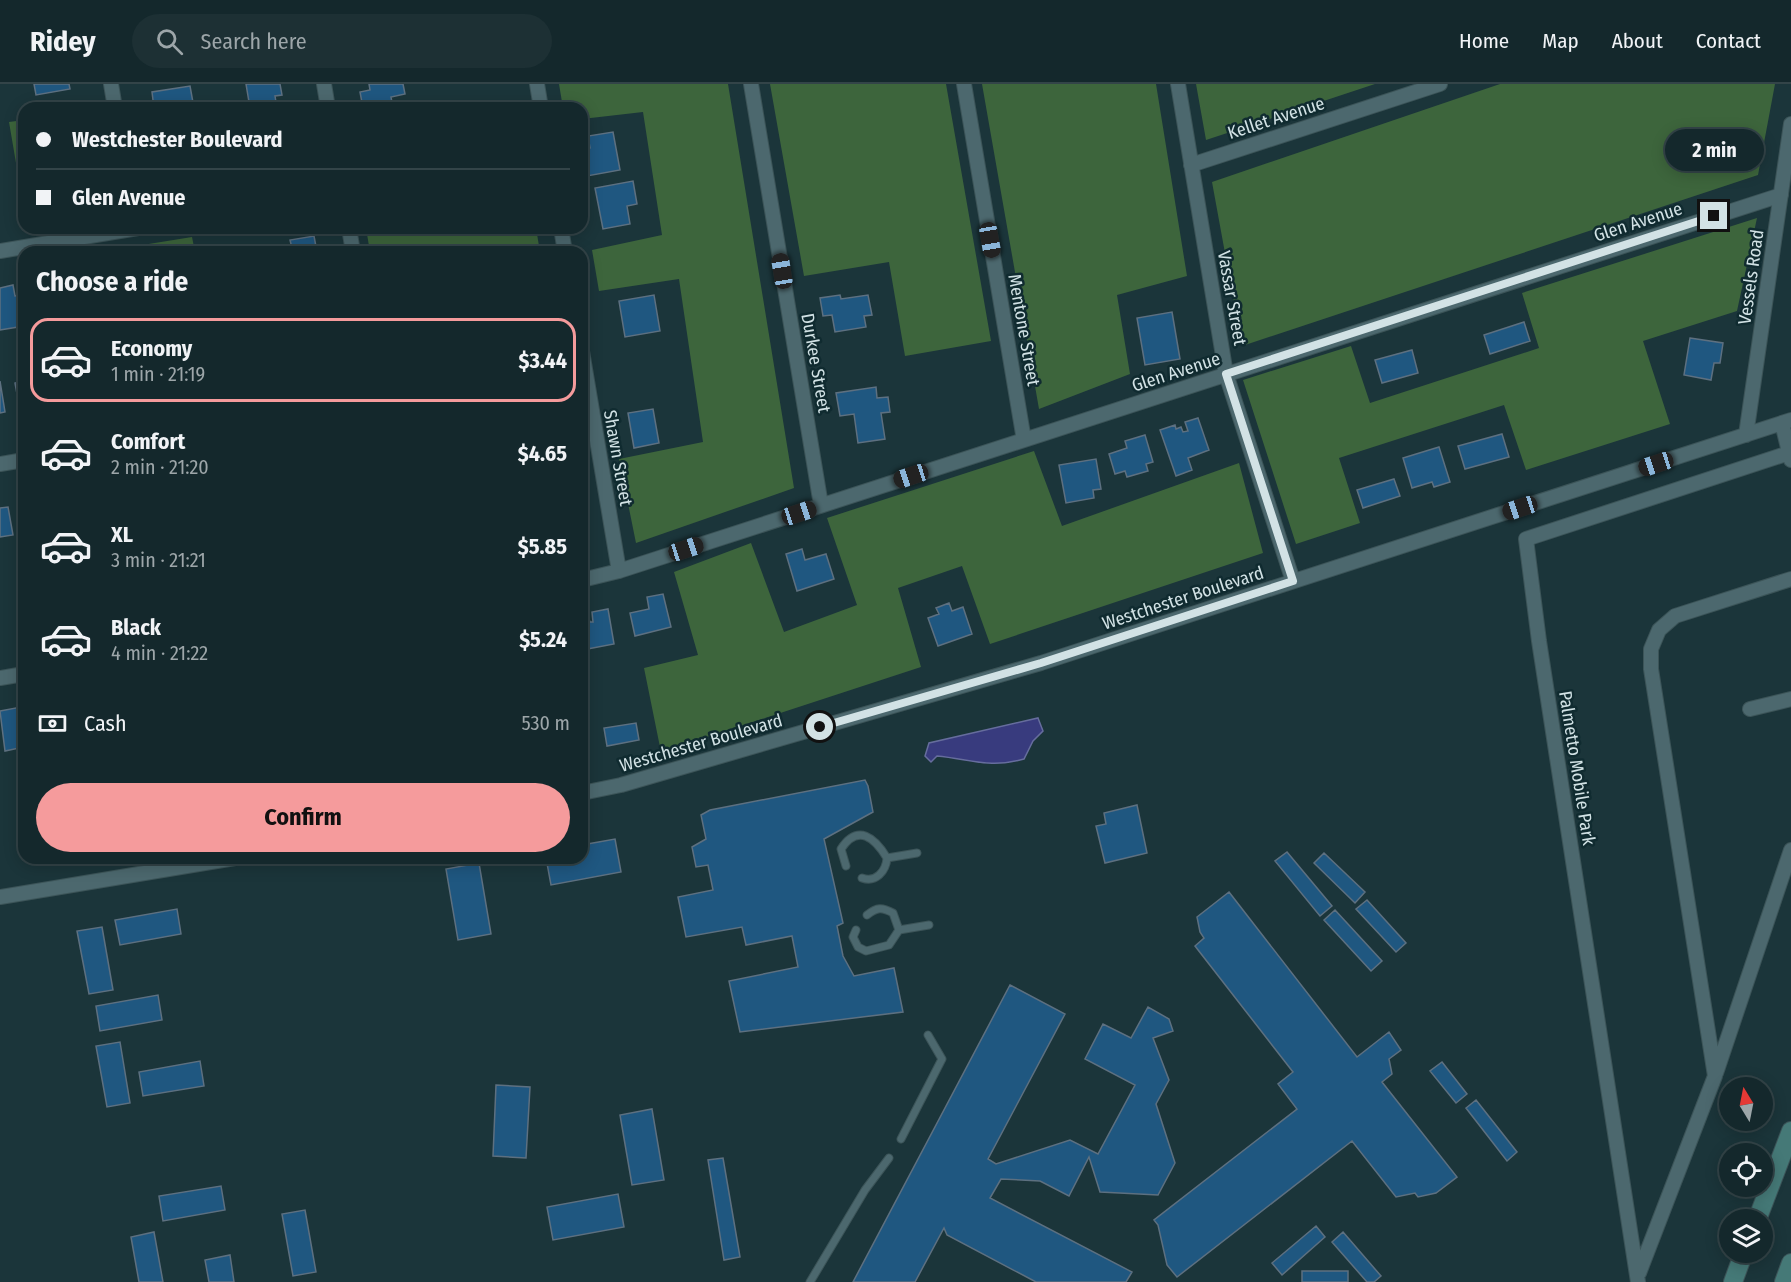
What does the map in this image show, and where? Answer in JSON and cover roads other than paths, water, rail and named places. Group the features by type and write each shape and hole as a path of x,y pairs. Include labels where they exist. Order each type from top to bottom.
{"main road":[{"path":"1761,1209 1791,1131"},
{"path":"1733,1282 1740,1263"},
{"path":"1784,1282 1791,1263"}],"street":[{"path":"111,84 114,102"},
{"path":"324,84 327,102"},
{"path":"537,84 540,102"},
{"name":"Durkee Street","path":"751,84 821,506"},
{"name":"Mentone Street","path":"964,84 1024,440"},
{"name":"Vassar Street","path":"1178,84 1226,374 1293,581"},
{"name":"Kellet Avenue","path":"1191,165 1420,87 1440,84"},
{"name":"Vessels Road","path":"1746,435 1791,124"},
{"name":"Glen Avenue","path":"588,579 619,571 1781,195"},
{"path":"30,246 101,234"},
{"path":"0,251 18,248"},
{"name":"Shawn Street","path":"588,387 619,571"},
{"name":"Westchester Boulevard","path":"588,793 1041,663 1786,422"},
{"name":"Palmetto Mobile Park","path":"1638,1279 1539,641 1526,539 1790,456 1786,422"},
{"path":"0,465 18,461"},
{"path":"1715,1076 1651,669 1651,649 1659,630 1675,616 1791,579"},
{"path":"0,678 18,675"},
{"path":"1750,709 1791,699"},
{"name":"Palmetto Mobile Park","path":"1638,1279 1715,1076 1791,850"},
{"path":"0,897 199,864"}],"lane":[{"path":"846,866 841,849 847,839 864,835 878,844 887,858 886,867 880,875 867,880 862,878"},
{"path":"887,858 917,853"},
{"path":"856,930 853,938 858,947 866,951 889,945 898,930 897,920 893,913 883,908 874,909 867,915"},
{"path":"898,930 929,925"},
{"path":"901,1139 942,1059 928,1035"},
{"path":"810,1282 865,1190 889,1158"}]}
